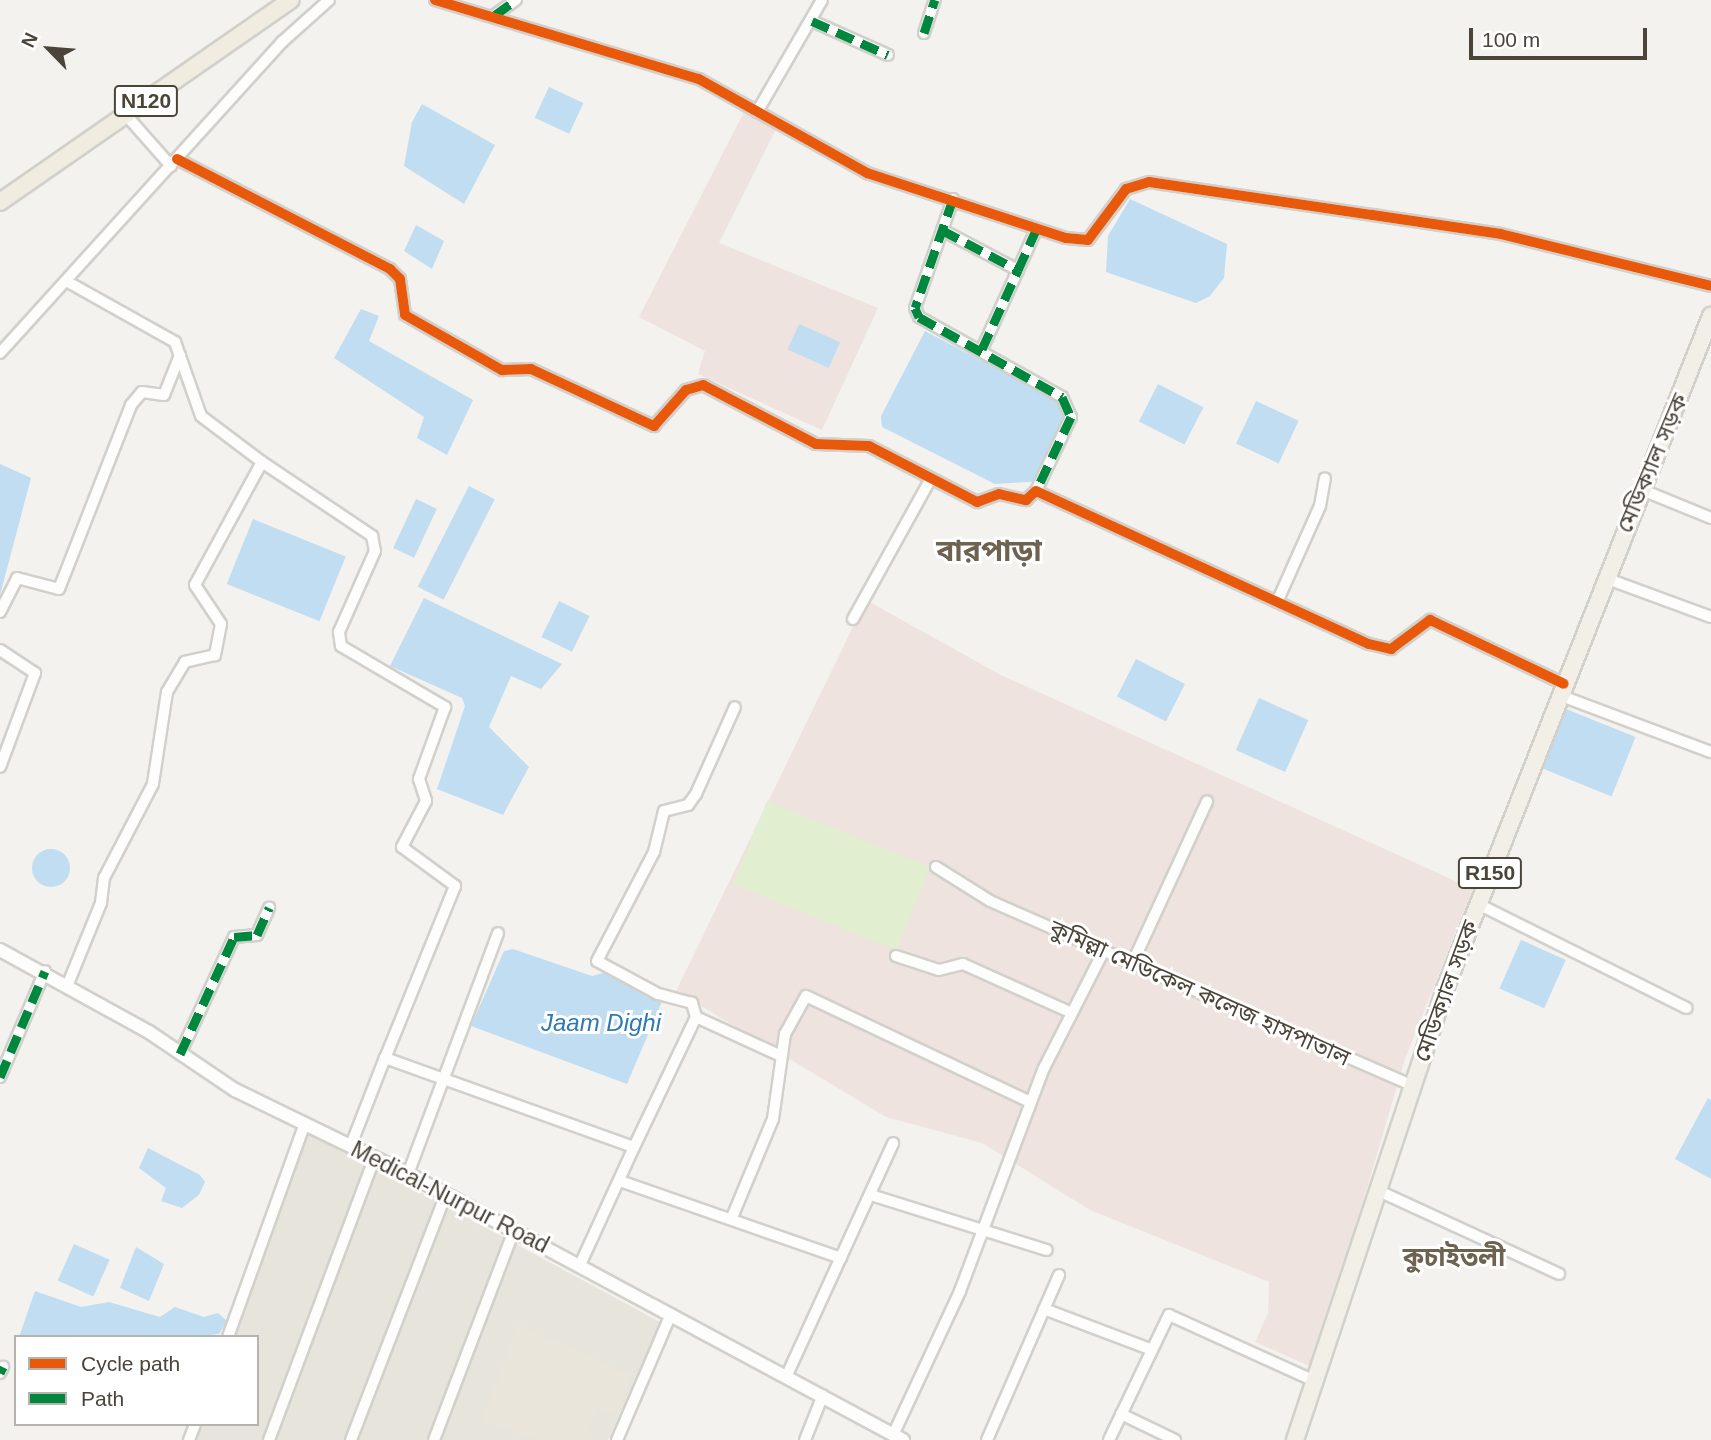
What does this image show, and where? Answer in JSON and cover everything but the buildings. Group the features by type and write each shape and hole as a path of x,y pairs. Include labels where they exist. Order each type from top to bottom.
{"highway":[{"name":"N120","path":"0,202 291,0"}],"main road":[{"name":"মেডিক্যাল সড়ক","path":"1295,1440 1381,1192 1411,1085 1639,489 1711,316"}],"street":[{"path":"0,353 68,282 174,162 329,0"},
{"path":"435,0 495,15 699,79 867,173 953,199 1036,230 1088,240 1126,189 1141,182 1501,234 1711,286"},
{"path":"495,15 516,0"},
{"path":"757,112 822,0"},
{"path":"924,33 935,0"},
{"path":"812,21 888,55"},
{"path":"126,115 174,162 390,269 400,279 405,315 502,370 531,369 654,426 686,390 703,385 816,444 869,446 976,502 999,494 1026,500 1035,491 1071,417 1069,408 1048,387 919,317 915,308 953,199"},
{"path":"942,230 1018,270"},
{"path":"982,349 1036,230"},
{"path":"68,282 165,335 181,355 201,416 262,462 372,536 373,560 343,621 341,646 445,707 419,779 426,800 402,847 455,886 351,1145"},
{"path":"0,612 17,578 59,590 131,405 142,392 164,395 181,355"},
{"path":"68,984 101,903 104,878 153,784 167,692 185,662 215,654 220,624 195,585 262,462"},
{"path":"853,619 879,562 931,478"},
{"path":"1277,603 1320,506 1325,478"},
{"path":"1639,489 1711,518"},
{"path":"1035,491 1277,603 1391,649 1423,620 1439,622 1562,689 1711,752"},
{"path":"1605,578 1711,617"},
{"path":"0,650 35,673 0,767"},
{"path":"580,1265 696,1017 692,1003 658,994 597,961 654,852 664,811 688,805 696,794 735,707"},
{"path":"1132,964 1207,802"},
{"name":"কুমিল্লা মেডিকেল কলেজ হাসপাতাল","path":"936,867 990,901 1411,1085"},
{"path":"1478,904 1687,1008"},
{"path":"180,1054 234,937 257,935 269,908"},
{"path":"408,1174 498,933"},
{"name":"Medical-Nurpur Road","path":"0,950 68,984 180,1054 305,1123 514,1230 898,1437"},
{"path":"898,1437 983,1228 1030,1102 1070,1012 1102,952"},
{"path":"895,956 939,970 963,964 1070,1012"},
{"path":"0,1077 45,971"},
{"path":"733,1215 773,1119 781,1056 800,1000 813,996 1030,1102"},
{"path":"696,1017 781,1056"},
{"path":"385,1058 634,1147"},
{"path":"229,1335 305,1123"},
{"path":"787,1375 893,1143"},
{"path":"270,1440 375,1157"},
{"path":"620,1181 733,1215 841,1258"},
{"path":"1381,1192 1559,1274"},
{"path":"351,1440 446,1194"},
{"path":"871,1195 1047,1250"},
{"path":"434,1440 514,1230"},
{"path":"987,1440 1059,1275"},
{"path":"1044,1309 1150,1349"},
{"path":"617,1440 671,1314"},
{"path":"1109,1440 1164,1319 1177,1315 1317,1382"},
{"path":"805,1440 822,1395"},
{"path":"1121,1414 1175,1440"}],"shaded area":[{"path":"745,110 776,129 719,243 878,308 822,430 698,374 705,351 639,317"},
{"path":"866,600 1001,675 1473,889 1405,1059 1314,1368 1255,1342 1268,1313 1269,1282 1090,1210 982,1143 886,1117 676,991"},
{"path":"307,1131 660,1322 608,1440 192,1440 197,1426 259,1426 259,1335 231,1335"},
{"path":"519,1325 632,1376 615,1415 596,1408 584,1440 536,1440 482,1420"}],"green space":[{"path":"767,801 930,867 896,950 733,884"}],"water":[{"path":"549,87 583,103 569,134 535,118"},
{"path":"422,104 495,145 464,204 404,166 412,122"},
{"path":"1130,199 1227,244 1224,278 1210,296 1196,303 1106,272 1108,236"},
{"path":"416,225 444,241 432,269 404,251"},
{"path":"361,309 379,316 369,341 473,400 447,455 417,438 424,417 334,358"},
{"path":"799,324 840,342 829,368 788,350"},
{"path":"925,331 1074,409 1045,481 995,484 882,427 881,416"},
{"path":"1158,384 1203,407 1184,445 1139,421"},
{"path":"1256,401 1299,421 1279,463 1236,444"},
{"path":"0,464 31,478 0,595"},
{"path":"469,486 495,499 444,600 418,587"},
{"path":"416,499 437,509 414,558 393,548"},
{"path":"253,519 346,556 319,621 227,584"},
{"path":"424,598 562,664 541,689 511,676 489,727 529,767 503,815 437,789 465,706 462,698 390,666"},
{"path":"559,601 590,616 572,652 541,637"},
{"path":"1136,659 1185,684 1166,721 1117,696"},
{"path":"1259,698 1308,720 1285,772 1236,750"},
{"path":"1566,709 1636,737 1612,796 1542,768"},
{"path":"51,849 64,855 70,868 64,881 51,887 38,881 32,868 38,855"},
{"path":"1521,940 1566,960 1544,1008 1499,988"},
{"name":"Jaam Dighi","path":"513,949 592,976 603,973 663,999 627,1084 471,1026 504,951"},
{"path":"1708,1098 1711,1100 1711,1179 1675,1159"},
{"path":"148,1148 200,1175 205,1182 199,1195 182,1208 161,1201 166,1188 139,1168"},
{"path":"74,1244 110,1260 93,1296 58,1281"},
{"path":"136,1247 164,1264 149,1301 120,1288"},
{"path":"35,1291 81,1307 109,1302 160,1317 175,1307 204,1317 218,1313 227,1321 219,1334 210,1335 20,1335"}],"marked path":[{"path":"495,15 516,0"},
{"path":"924,33 935,0"},
{"path":"812,21 888,55"},
{"path":"953,199 915,308 919,317 1062,397 1071,417 1036,491"},
{"path":"942,230 1018,270 1036,230"},
{"path":"982,349 1018,270"},
{"path":"180,1054 234,937 257,935 269,908"},
{"path":"0,1077 45,971"},
{"path":"0,1373 3,1367"}],"cycle path":[{"path":"435,0 699,79 867,173 1066,238 1088,240 1126,189 1149,182 1501,234 1711,286"},
{"path":"177,159 390,269 400,279 405,315 502,370 531,369 654,426 686,390 703,385 816,444 869,446 977,502 999,494 1026,500 1036,491 1369,644 1391,649 1430,620 1564,684"}],"district":[{"name":"বারপাড়া","path":"989,551"},
{"name":"কুচাইতলী","path":"1454,1258"}]}
